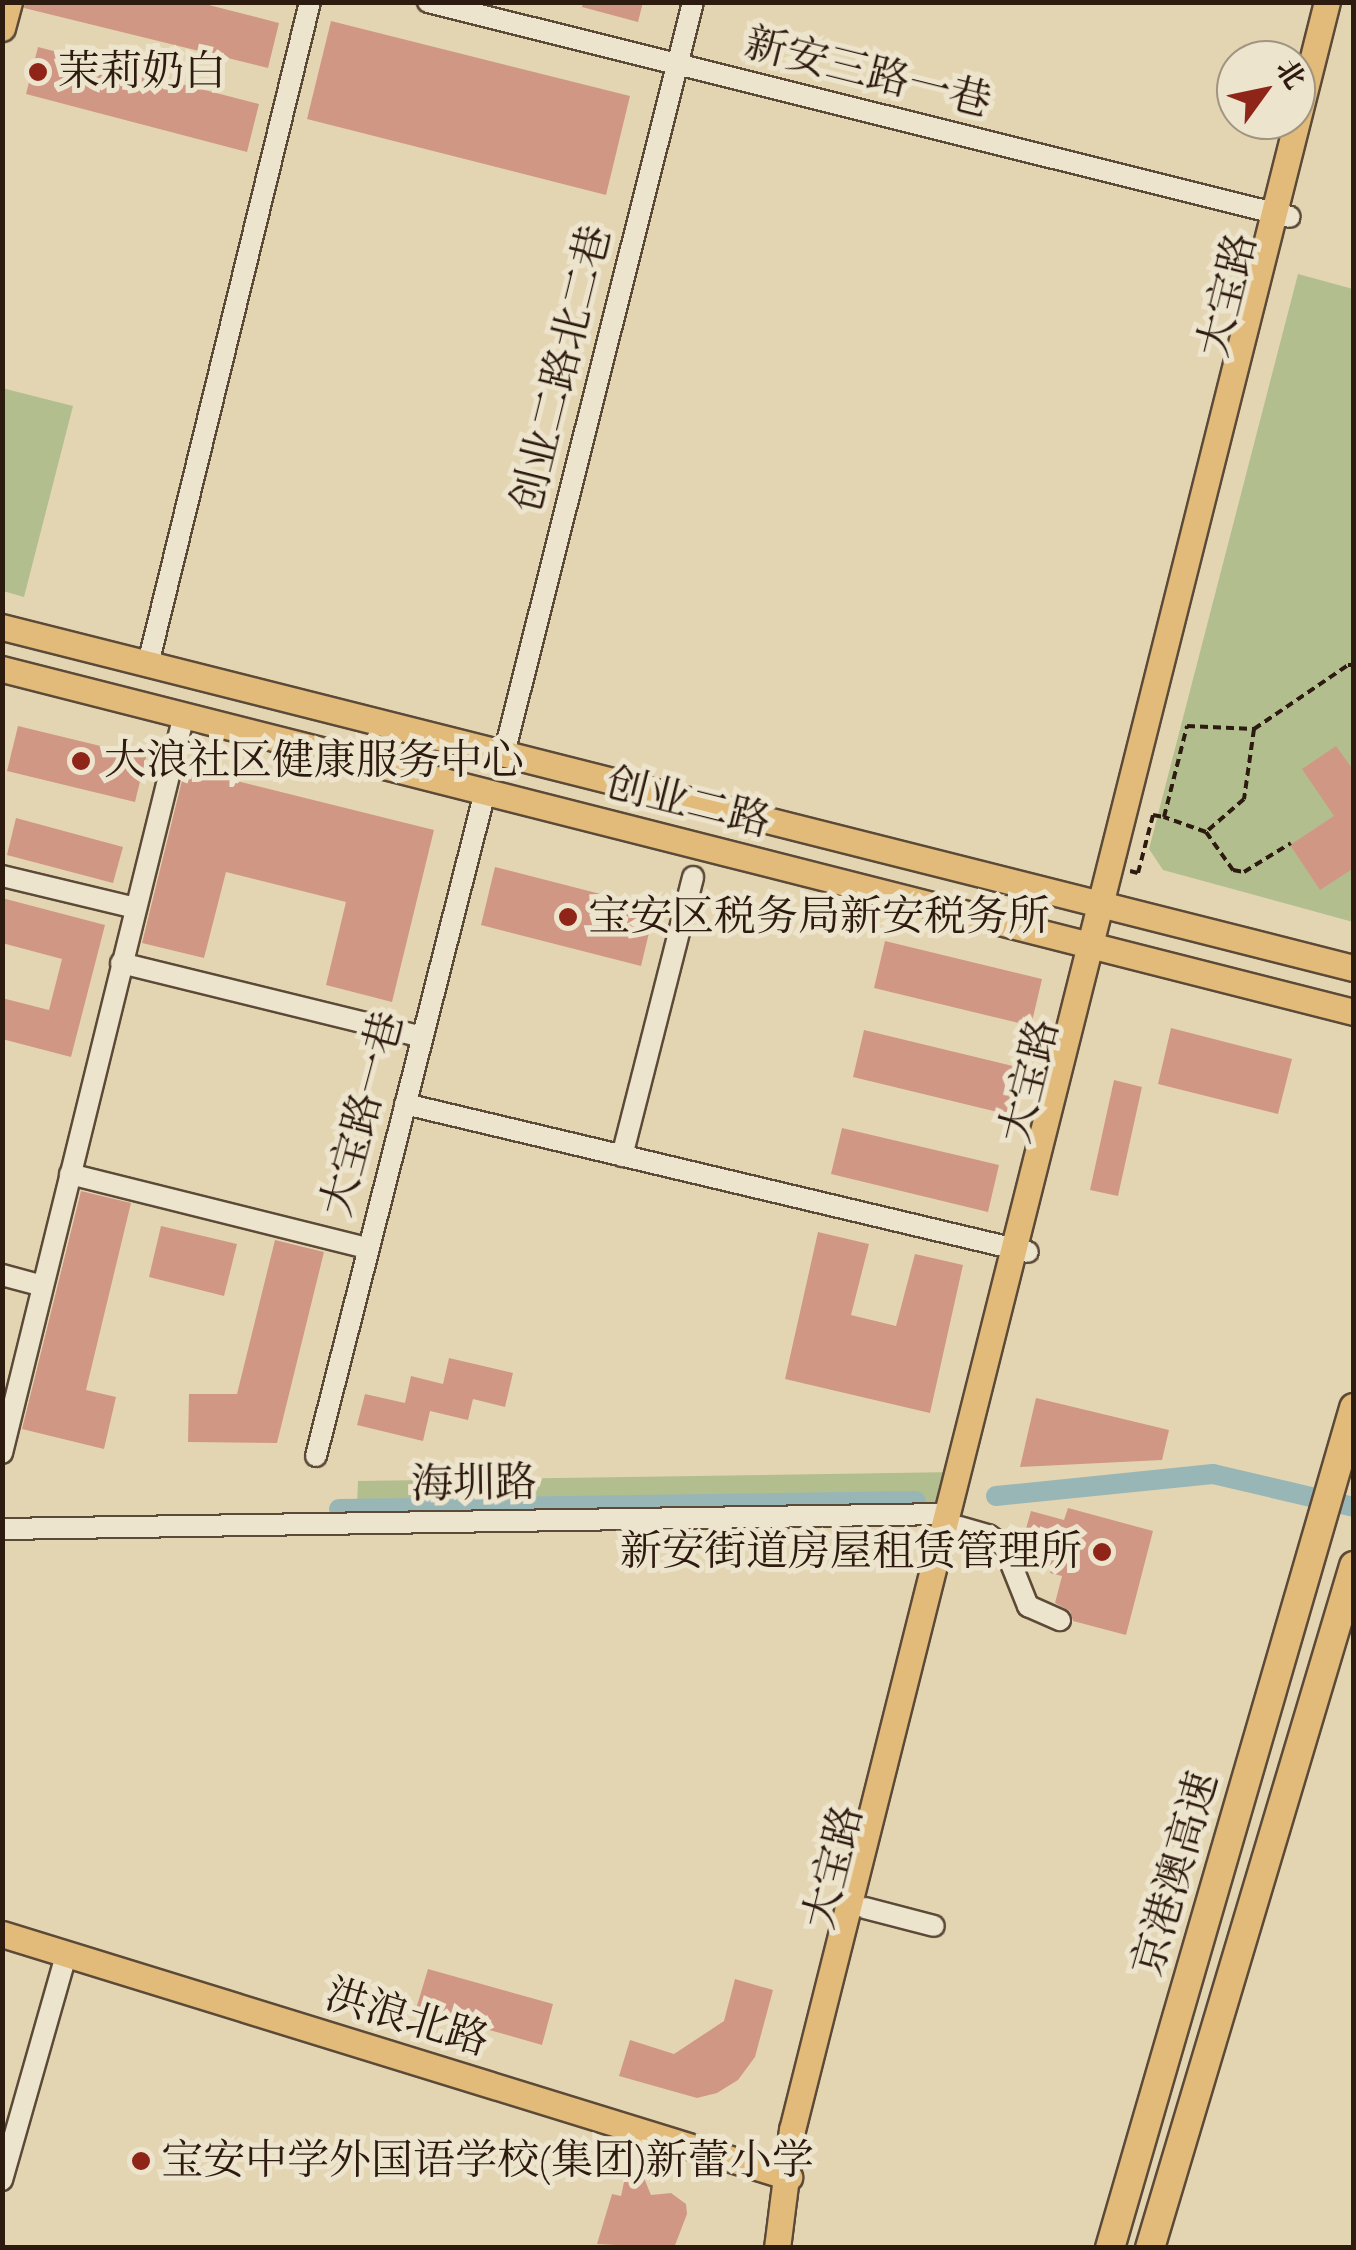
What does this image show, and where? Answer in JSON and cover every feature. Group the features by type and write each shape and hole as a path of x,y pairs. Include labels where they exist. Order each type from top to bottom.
{"highway":[{"name":"京港澳高速","path":"1110,2248 1354,1408"},
{"name":"京港澳高速","path":"1150,2248 1354,1566"}],"main road":[{"path":"2,28 9,2"},
{"name":"大宝路","path":"1106,907 1124,870 1282,214 1327,2"},
{"name":"大宝路","path":"776,2248 789,2177 792,2130 953,1521 1282,214 1344,2"},
{"name":"创业二路","path":"2,626 1354,968"},
{"name":"创业二路","path":"2,669 1354,1012"},
{"name":"大宝路","path":"789,2177 807,2136 864,1908 953,1521"},
{"name":"洪浪北路","path":"2,1934 789,2177"}],"street":[{"path":"148,664 310,2"},
{"name":"新安三路一巷","path":"428,2 1282,214"},
{"name":"创业二路北二巷","path":"504,754 693,2"},
{"path":"2,1454 184,715"},
{"name":"大宝路一巷","path":"316,1456 485,792"},
{"path":"2,876 135,908"},
{"path":"622,1156 692,876"},
{"path":"121,963 422,1037"},
{"path":"405,1104 1021,1250"},
{"path":"70,1174 368,1248"},
{"path":"2,1275 43,1286"},
{"path":"953,1521 1004,1546 1028,1606 1060,1620"},
{"name":"海圳路","path":"2,1529 953,1521"},
{"path":"864,1908 934,1926"},
{"path":"2,2180 66,1955"}],"path":[{"path":"1164,818 1188,726 1254,729 1348,664 1354,666"},
{"path":"1206,832 1244,798 1254,729"},
{"path":"1124,870 1138,873 1153,814 1206,832 1234,870 1244,872 1291,843"}],"green space":[{"path":"1298,274 1353,289 1353,922 1163,870 1149,849"},
{"path":"2,388 73,406 24,597 3,591"},
{"path":"957,1472 946,1514 356,1530 358,1481"}],"building":[{"path":"25,2 197,2 279,23 268,68 24,8"},
{"path":"583,2 643,2 638,22 582,7"},
{"path":"331,21 630,96 606,195 307,119"},
{"path":"38,47 259,104 247,152 26,94"},
{"path":"18,726 146,757 135,802 7,771"},
{"path":"1336,746 1354,771 1354,868 1320,890 1290,845 1334,816 1302,769"},
{"path":"185,768 434,830 392,1002 326,985 346,902 226,872 204,958 142,943"},
{"path":"16,818 123,847 113,883 7,855"},
{"name":"宝安区税务局新安税务所","path":"495,867 655,908 641,966 481,925"},
{"path":"2,898 105,925 71,1057 2,1039 2,998 49,1010 62,959 2,943"},
{"path":"885,941 1042,979 1031,1026 874,988"},
{"path":"1171,1028 1292,1059 1278,1114 1158,1084"},
{"path":"864,1030 1021,1068 1010,1115 853,1077"},
{"path":"1114,1080 1142,1087 1118,1196 1090,1190"},
{"path":"842,1128 999,1165 988,1212 831,1174"},
{"path":"81,1191 131,1203 86,1390 116,1397 104,1449 22,1429"},
{"path":"161,1226 237,1244 224,1296 149,1277"},
{"path":"818,1232 869,1244 851,1315 896,1326 915,1254 963,1265 930,1413 785,1379"},
{"path":"275,1240 324,1252 277,1443 188,1442 189,1394 237,1394"},
{"path":"449,1358 513,1373 505,1407 473,1399 468,1420 430,1411 423,1441 357,1425 365,1394 405,1403 411,1376 443,1384"},
{"path":"1036,1398 1169,1430 1162,1460 1020,1467"},
{"name":"新安街道房屋租赁管理所","path":"1068,1508 1153,1531 1126,1635 1073,1621 1070,1611 1055,1603 1062,1576 1050,1573 1052,1568 1024,1560 1020,1550 1031,1511 1064,1520"},
{"path":"428,1969 553,2004 542,2045 416,2009"},
{"path":"735,1979 773,1990 755,2057 738,2080 717,2093 697,2098 619,2076 630,2040 674,2054 724,2021"},
{"path":"626,2173 644,2178 651,2195 671,2193 686,2204 687,2214 674,2248 597,2244 612,2194 621,2196"}],"waterway":[{"path":"996,1496 1213,1474 1354,1507"},
{"path":"339,1509 916,1501"}],"place":[{"name":"茉莉奶白","path":"38,72"},
{"name":"大浪社区健康服务中心","path":"81,761"},
{"name":"宝安区税务局新安税务所","path":"568,917"},
{"name":"新安街道房屋租赁管理所","path":"1102,1552"},
{"name":"宝安中学外国语学校(集团)新蕾小学","path":"141,2161"}]}
